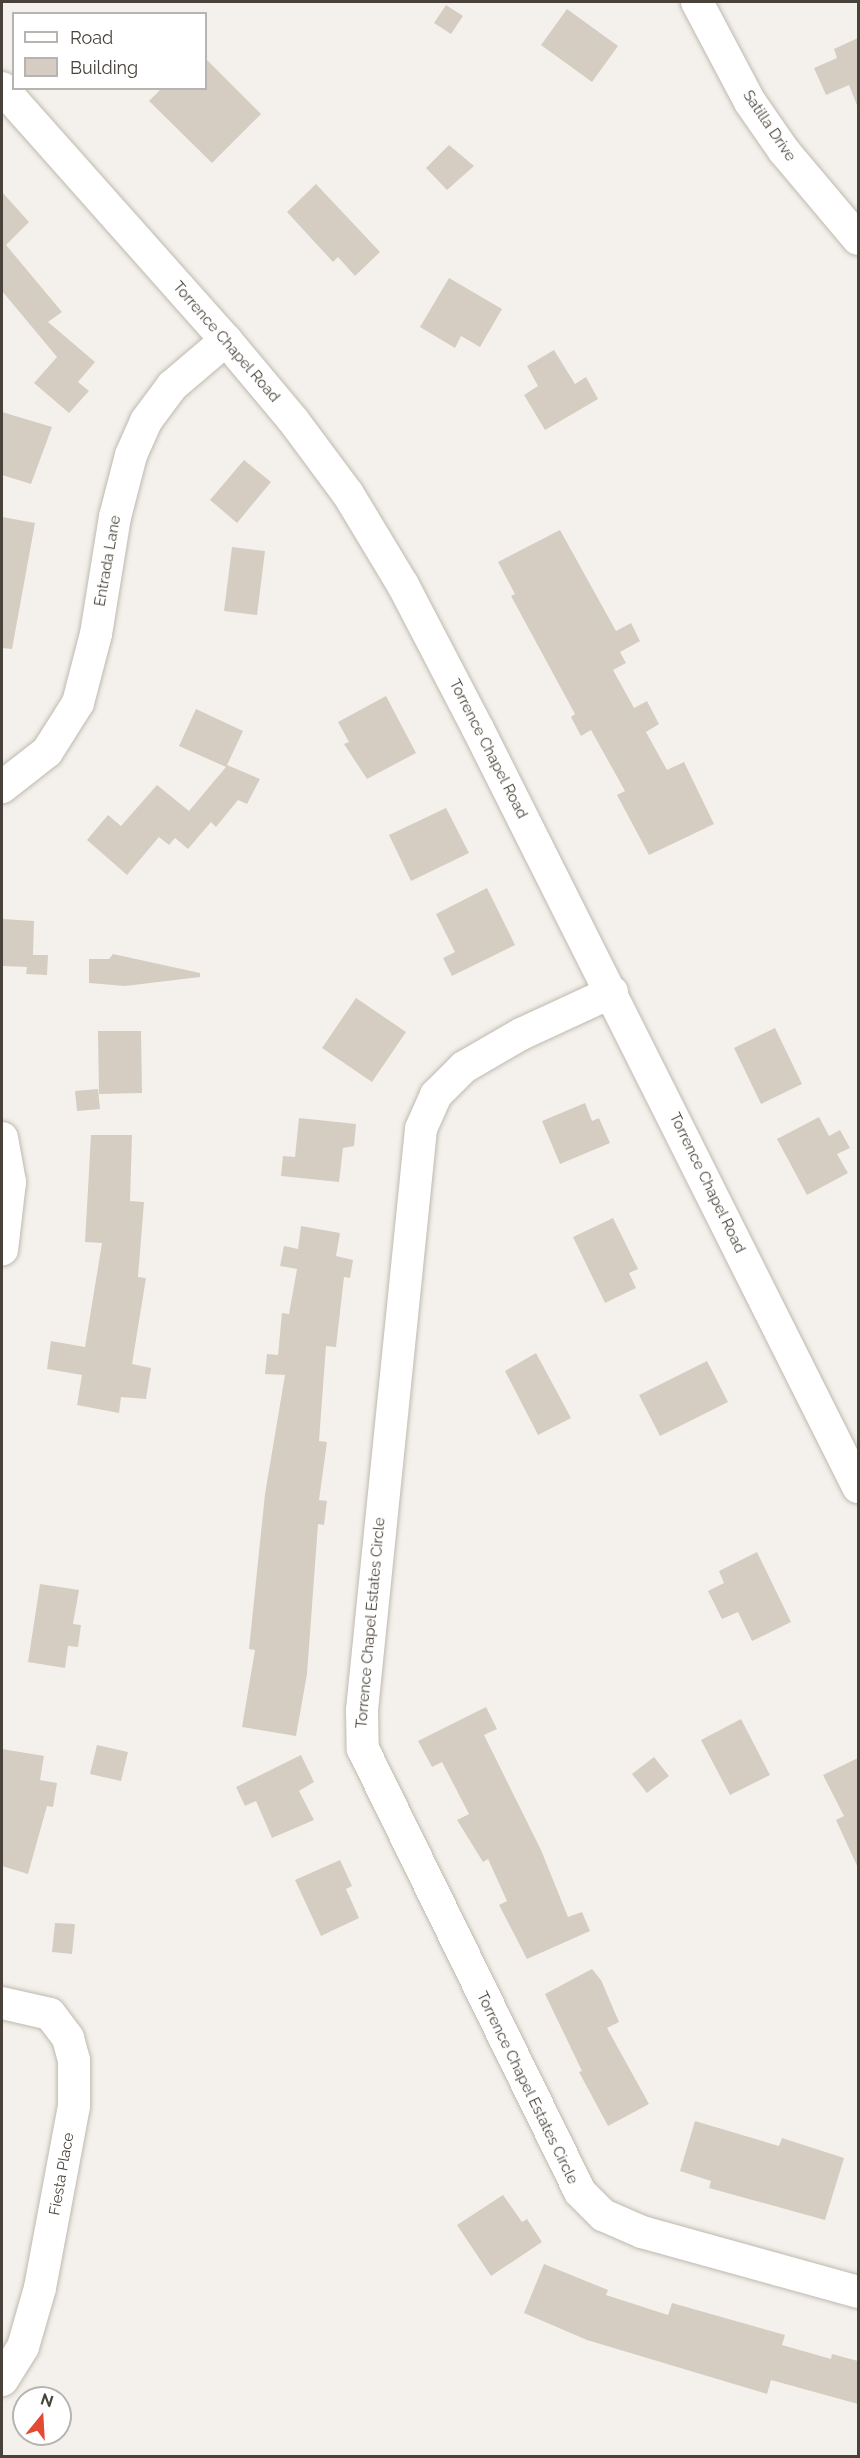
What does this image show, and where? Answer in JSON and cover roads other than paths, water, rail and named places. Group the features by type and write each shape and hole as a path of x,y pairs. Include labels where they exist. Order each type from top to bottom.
{"street":[{"name":"Satilla Drive","path":"697,2 750,102 784,151 858,239"},
{"name":"Torrence Chapel Road","path":"2,88 226,340 340,484 403,585 612,992 858,1487"},
{"name":"Entrada Lane","path":"2,787 47,752 78,703 96,634 115,517 131,455 146,421 172,386 226,340"},
{"name":"Torrence Chapel Estates Circle","path":"612,992 464,1066 436,1095 421,1129 362,1710 363,1749 579,2192 603,2215 642,2232 858,2292"},
{"path":"2,1138 10,1182 2,1250"},
{"name":"Fiesta Place","path":"2,2003 50,2014 68,2038 74,2060 71,2126 40,2288 23,2347 2,2380"}]}
